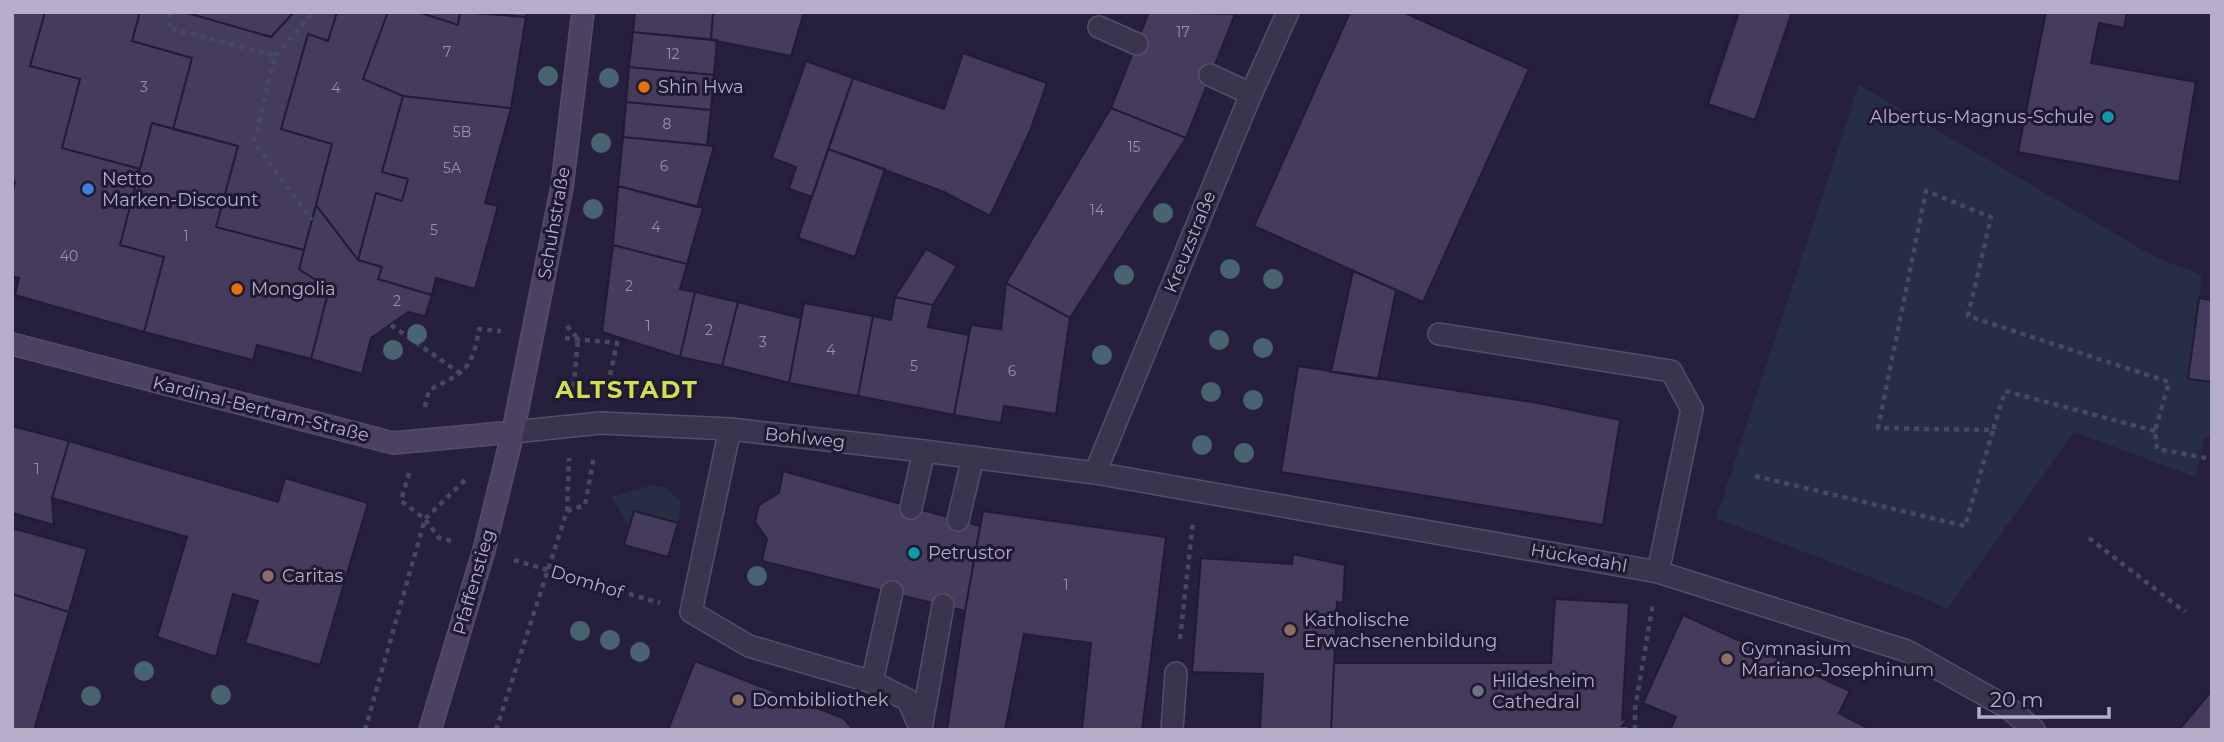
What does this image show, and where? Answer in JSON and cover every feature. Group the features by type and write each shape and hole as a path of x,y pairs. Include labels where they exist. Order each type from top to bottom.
{"street":[{"name":"Schuhstraße","path":"513,432 562,187 583,12"},
{"name":"Kreuzstraße","path":"1095,473 1251,93 1288,12"},
{"path":"1100,27 1137,44"},
{"path":"1210,75 1251,93"},
{"path":"1438,334 1671,371 1692,409 1658,572"},
{"name":"Kardinal-Bertram-Straße","path":"12,344 393,443 513,432"},
{"name":"Bohlweg","path":"513,432 601,423 730,429 1095,473"},
{"path":"730,429 691,612 749,646 872,682 908,700 921,730"},
{"name":"Pfaffenstieg","path":"430,730 484,551 513,432"},
{"path":"911,508 924,451"},
{"path":"958,520 973,457"},
{"name":"Hückedahl","path":"1095,473 1658,572 1907,651 2010,709 2034,730"},
{"path":"872,682 892,592"},
{"path":"921,730 943,605"},
{"path":"1172,730 1177,673"}],"path":[{"path":"171,12 168,28 275,56"},
{"path":"312,220 254,142 275,56 314,12"},
{"path":"1993,430 1878,428 1926,191 1990,217 1968,316 2169,382 2155,431 2157,449 2212,459"},
{"path":"391,325 461,374"},
{"path":"1755,476 1965,526 2005,391 2155,431"},
{"path":"496,730 567,511"},
{"path":"365,730 425,519"},
{"path":"1180,639 1193,524"},
{"path":"2089,538 2185,612"},
{"name":"Domhof","path":"484,551 691,612"},
{"path":"1634,730 1646,642"}],"shaded area":[{"path":"1859,85 2157,258 2202,275 2188,378 2212,382 2212,438 2204,438 2196,477 2074,432 1947,609 1716,518"},
{"path":"652,485 664,487 680,501 678,523 634,511 629,527 612,497"}],"building":[{"path":"12,12 45,12 30,66 80,79 62,148 140,169 120,245 164,257 144,332 15,295 19,278 12,276 12,193 15,182 12,181"},
{"path":"45,12 140,12 132,41 192,58 173,129 152,123 140,169 62,148 80,79 30,66"},
{"path":"140,12 184,12 271,37 294,12 337,12 328,41 308,34 281,129 332,144 304,250 216,227 238,146 173,129 192,58 132,41"},
{"path":"184,12 294,12 271,37"},
{"path":"337,12 388,12 363,79 403,96 382,172 408,179 402,201 376,193 358,260 316,205 332,144 281,129 308,34 328,41"},
{"path":"388,12 418,12 458,25 460,12 526,17 511,108 403,96 363,79"},
{"path":"418,12 460,12 458,25"},
{"path":"472,12 527,12 526,17"},
{"path":"635,12 713,12 711,40 633,32"},
{"path":"713,12 804,12 791,56 711,40"},
{"path":"1149,12 1235,14 1186,138 1111,108"},
{"path":"1350,12 1403,12 1529,69 1423,302 1254,226"},
{"path":"1739,12 1792,12 1755,120 1708,104"},
{"name":"Albertus-Magnus-Schule","path":"2046,12 2127,12 2124,28 2099,23 2091,63 2196,82 2179,182 2018,152"},
{"path":"633,32 717,40 714,75 629,67"},
{"path":"963,53 1047,83 1030,131 990,216 944,192 828,149 853,78 944,109"},
{"path":"806,61 853,78 812,197 789,189 796,167 772,158"},
{"path":"629,67 714,75 711,110 626,102"},
{"path":"403,96 511,108 485,203 498,206 475,289 436,278 432,295 378,279 382,267 358,260 376,193 402,201 408,179 382,172"},
{"path":"626,102 711,110 707,145 623,137"},
{"path":"1111,108 1186,138 1070,318 1006,283"},
{"path":"152,123 238,146 216,227 304,250 299,269 329,289 311,359 257,345 253,360 144,332 164,257 120,245"},
{"path":"623,137 714,146 697,207 618,186"},
{"path":"828,149 885,169 855,257 798,238"},
{"path":"618,186 703,208 687,264 613,245"},
{"path":"316,205 358,260 382,267 378,279 432,295 425,316 408,312 371,338 362,374 311,359 329,289 299,269"},
{"path":"613,245 687,264 680,289 695,292 680,357 602,332"},
{"path":"926,249 957,266 933,305 895,297"},
{"path":"1353,271 1396,290 1378,379 1331,372"},
{"path":"1006,283 1070,318 1056,414 1004,406 1001,423 954,415 971,325 1001,329"},
{"path":"695,292 738,302 722,366 680,357"},
{"path":"895,297 933,305 928,327 969,335 954,415 858,396 873,316 891,320"},
{"path":"2199,298 2212,300 2212,382 2188,379"},
{"path":"738,302 801,318 789,383 722,366"},
{"path":"804,303 873,316 858,396 789,383"},
{"path":"1298,366 1538,403 1620,420 1603,525 1281,472"},
{"path":"12,426 69,441 52,498 54,525 12,513"},
{"path":"69,441 278,502 285,478 368,503 320,665 245,643 258,601 233,594 216,657 157,637 187,537 52,498"},
{"path":"783,471 980,526 965,611 762,561 767,539 755,522 759,505 779,493"},
{"path":"634,511 678,523 668,557 624,545"},
{"path":"983,511 1166,537 1142,730 1082,730 1091,643 1024,634 1005,730 947,730"},
{"path":"12,528 87,549 69,612 12,594"},
{"path":"1293,554 1345,565 1343,603 1337,602 1331,730 1260,730 1263,674 1192,672 1201,558 1292,564"},
{"path":"12,594 69,612 34,730 12,730"},
{"name":"Hildesheim Cathedral","path":"1555,599 1629,603 1622,720 1627,720 1622,726 1629,726 1629,730 1331,730 1334,663 1551,663"},
{"name":"Gymnasium Mariano-Josephinum","path":"1683,615 1850,691 1839,713 1871,730 1670,730 1676,717 1643,703"},
{"name":"Dombibliothek","path":"695,661 843,718 854,730 668,730"},
{"path":"2212,690 2212,730 2179,730"}],"place":[{"name":"Shin Hwa","path":"644,87"},
{"name":"Albertus-Magnus-Schule","path":"2108,117"},
{"name":"Netto Marken-Discount","path":"88,189"},
{"name":"Mongolia","path":"237,289"},
{"name":"Petrustor","path":"914,553"},
{"name":"Caritas","path":"268,576"},
{"name":"Katholische Erwachsenenbildung","path":"1290,630"},
{"name":"Gymnasium Mariano-Josephinum","path":"1727,659"},
{"name":"Hildesheim Cathedral","path":"1478,691"},
{"name":"Dombibliothek","path":"738,700"}],"district":[{"name":"ALTSTADT","path":"627,390"}]}
